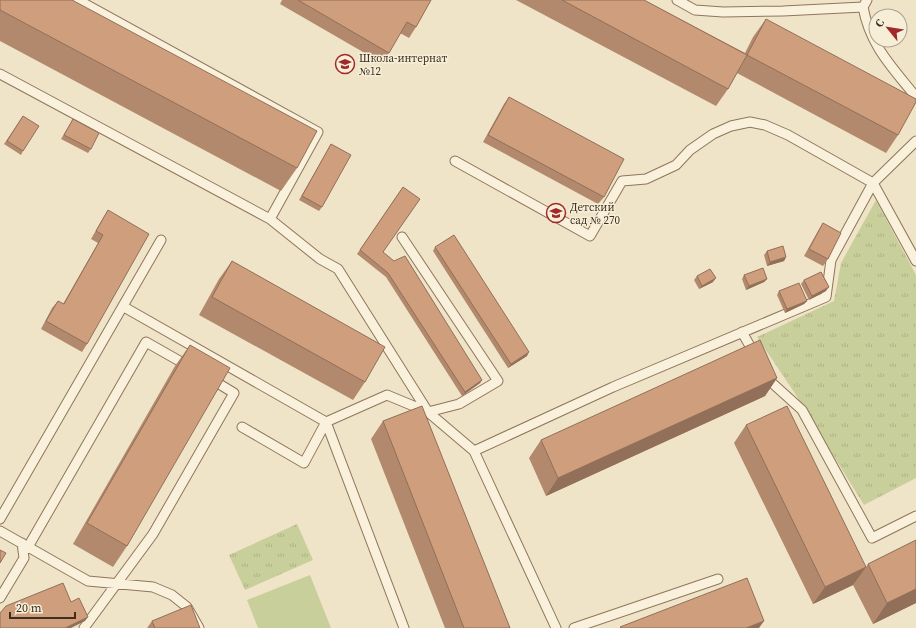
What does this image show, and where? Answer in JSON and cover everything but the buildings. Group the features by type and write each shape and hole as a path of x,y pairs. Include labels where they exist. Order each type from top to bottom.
{"lane":[{"path":"78,0 318,132 270,219"},
{"path":"677,0 694,10 722,12 783,11 865,4 866,24 883,58 916,98"},
{"path":"0,74 270,219 320,259 338,269 428,412 474,452 556,628"},
{"path":"455,161 590,236 622,181 646,179 676,165 690,150 713,134 731,126 750,122 765,125 788,135 873,184 916,261"},
{"path":"474,452 613,387 826,297 831,260 873,184 916,140"},
{"path":"242,427 304,464 326,422 387,395 428,412 459,404 498,381 402,237"},
{"path":"0,519 161,240"},
{"path":"124,306 326,422 404,628"},
{"path":"742,332 771,382 802,410 872,538 916,516"},
{"path":"0,598 24,558 25,545 146,342 234,393 153,534 84,628"},
{"path":"0,531 88,581 153,588 172,595 187,607 199,628"},
{"path":"574,628 592,624 718,579"}],"green space":[{"path":"876,200 916,275 916,478 864,505 794,392 757,337 834,301 841,263"},
{"path":"297,524 313,560 245,590 229,555"},
{"path":"310,575 331,628 258,628 247,600"}],"place":[{"name":"Школа-интернат №12","path":"345,64"},
{"name":"Детский сад № 270","path":"556,213"}]}
